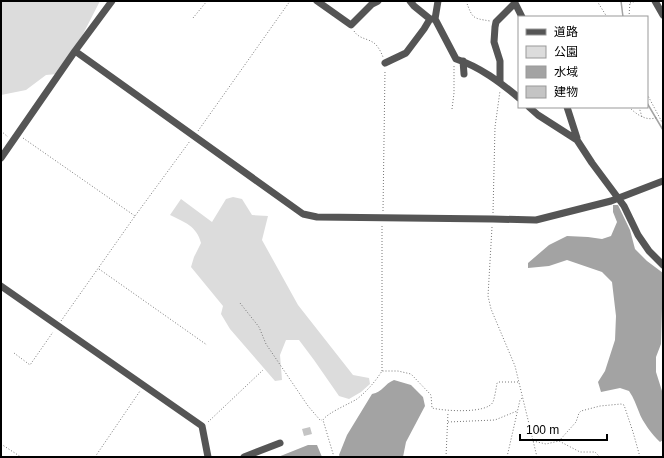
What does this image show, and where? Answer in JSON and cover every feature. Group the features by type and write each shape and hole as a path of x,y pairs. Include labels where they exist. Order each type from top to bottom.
{"street":[{"path":"1,158 75,51 112,1"},
{"path":"317,1 351,25 372,4 378,1"},
{"path":"410,1 414,6 433,19 460,60 464,74"},
{"path":"385,63 406,53 433,19 438,1"},
{"path":"655,1 663,15"},
{"path":"500,82 500,60 494,42 496,22 515,2 522,16"},
{"path":"75,51 303,214 317,217 493,218 536,220 611,201 663,181"},
{"path":"460,60 469,63 500,82 518,97"},
{"path":"530,108 538,115 576,139 624,206 638,235 663,265"},
{"path":"568,108 577,138 576,139"},
{"path":"1,286 202,426 208,457"},
{"path":"244,457 280,443"}],"path":[{"path":"193,18 207,1"},
{"path":"14,353 30,366 135,216 290,1"},
{"path":"466,1 472,16 496,22"},
{"path":"597,1 606,16"},
{"path":"630,16 630,2 636,1"},
{"path":"323,420 325,416 338,410 365,392 382,371 382,218 385,63 380,50 374,43 356,35 351,25"},
{"path":"452,109 454,93 453,67 460,60"},
{"path":"500,82 495,127 493,218 488,296 491,309 515,366 537,457"},
{"path":"648,96 663,124"},
{"path":"630,108 635,113 643,117 653,119 659,116"},
{"path":"639,108 643,117"},
{"path":"1,131 13,141"},
{"path":"18,134 135,216"},
{"path":"98,268 207,345"},
{"path":"240,303 259,327 266,344 308,406 320,420 323,420 334,457"},
{"path":"202,426 263,370"},
{"path":"382,371 398,371 411,374 431,395 432,408 448,411 464,411 489,406 493,402 497,383 519,382"},
{"path":"95,457 144,386"},
{"path":"507,457 517,411 522,398"},
{"path":"533,441 546,444 559,441 576,422 581,411 600,406 621,404 624,406 640,457"},
{"path":"446,457 448,411"},
{"path":"448,422 495,420 517,411"},
{"path":"559,441 580,452 595,452 600,457"},
{"path":"1,444 21,457"}],"green space":[{"path":"1,1 100,1 82,36 57,74 46,75 26,90 1,95"},
{"path":"233,197 242,199 252,215 268,216 262,240 298,305 353,375 369,378 370,384 361,392 349,399 339,396 299,340 286,340 280,355 282,380 275,381 230,329 221,314 223,306 191,267 201,243 199,237 189,225 170,215 181,199 212,222 226,199"}],"water":[{"path":"613,205 618,205 630,230 635,249 647,261 663,273 661,344 656,357 656,372 662,391 663,440 660,442 640,416 634,399 629,391 620,388 601,392 598,382 605,371 615,340 616,316 612,282 602,272 567,260 549,266 528,268 528,263 549,245 567,236 602,239 611,236 617,222 613,212"},
{"path":"394,380 411,385 423,397 425,406 406,442 403,457 340,457 339,455 347,435 372,394 379,392"},
{"path":"308,445 317,445 322,457 278,457"}],"building":[{"path":"310,427 312,434 304,436 302,429"}],"waterway":[{"path":"621,1 623,16"},
{"path":"648,105 663,130"}]}
